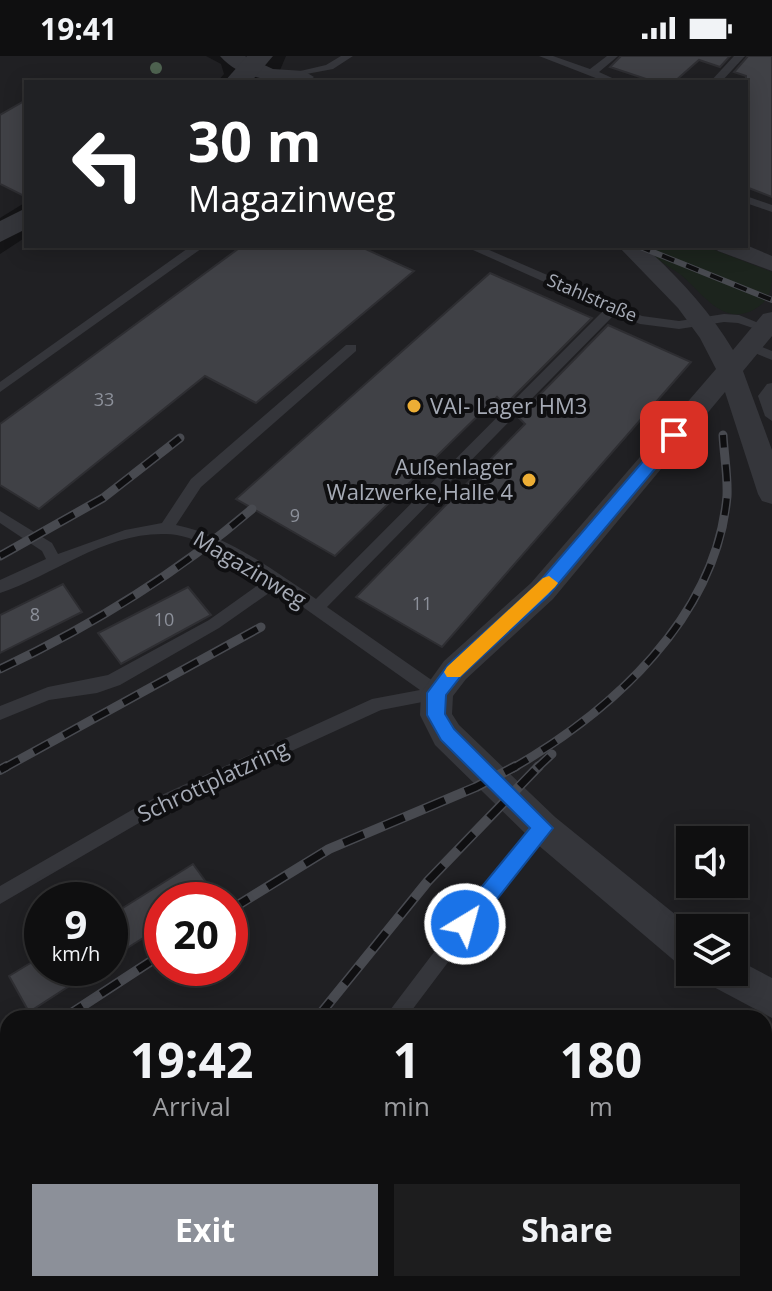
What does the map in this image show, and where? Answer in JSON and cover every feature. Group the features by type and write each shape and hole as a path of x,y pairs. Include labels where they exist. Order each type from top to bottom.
{"street":[{"path":"245,65 275,78 303,72"},
{"path":"0,233 24,218"},
{"path":"632,248 701,322 758,344"},
{"path":"731,248 772,264"},
{"path":"758,344 772,494"},
{"path":"676,938 543,828 447,735 436,715 437,693 455,670 542,591 758,344"},
{"path":"748,986 772,999"}],"lane":[{"path":"303,72 329,67 348,56"},
{"path":"544,56 611,80"},
{"path":"592,73 613,56"},
{"path":"717,80 740,56"},
{"path":"748,200 772,209"},
{"path":"0,388 196,248"},
{"name":"Stahlstraße","path":"475,248 613,308 662,325 739,319 758,344"},
{"path":"316,608 613,308"},
{"path":"166,528 196,483 351,348"},
{"path":"772,387 765,396 772,416"},
{"path":"0,516 47,547 56,563"},
{"name":"Magazinweg","path":"0,587 121,538 166,528 199,534 316,608 437,693"},
{"path":"0,713 48,694 84,689 114,680 234,613 275,581"},
{"name":"Schrottplatzring","path":"0,896 150,808 378,704 437,693"},
{"path":"400,1010 506,870 543,828"}],"shaded area":[{"path":"0,56 206,56 221,64 224,74 219,80 24,80 24,203 0,218"},
{"path":"286,56 772,56 772,1010 0,1010 0,254 24,238 24,248 748,248 748,80 276,80"},
{"path":"645,248 709,248 772,272 770,293 755,309 732,314 712,304 686,279"}],"building":[{"path":"621,56 730,56 720,67 699,60 676,80 649,80 610,67"},
{"path":"748,56 772,56 772,197 748,188 748,80 746,76 734,72"},
{"path":"24,101 24,196 0,184 0,115"},
{"path":"239,248 363,248 414,271 256,403 205,376 39,509 0,485 0,424"},
{"name":"VAI- Lager HM3","path":"490,273 592,318 505,405 497,397 335,556 236,499"},
{"name":"Außenlager Walzwerke,Halle 4","path":"608,325 691,362 442,647 356,597 525,424 518,417"},
{"path":"63,584 82,612 0,653 0,615"},
{"path":"188,587 211,615 121,664 98,633"},
{"path":"193,864 206,882 164,882"},
{"path":"144,895 144,937 128,948 128,905"},
{"path":"24,967 24,986 69,986 32,1010 28,1010 9,976"}],"railway":[{"path":"643,248 772,300"},
{"path":"513,768 587,719 653,656 681,621 703,582 719,540 727,496 723,435"},
{"path":"0,556 103,498 180,438"},
{"path":"0,669 131,598 193,556 252,509"},
{"path":"4,768 261,627"},
{"path":"538,767 552,754"},
{"path":"0,770 7,766"},
{"path":"248,899 329,849 476,787 516,766"},
{"path":"323,1010 428,881 538,767"},
{"path":"76,1010 144,966"}],"slow traffic":[{"path":"453,672 549,583"}],"place":[{"name":"VAI- Lager HM3","path":"414,406"},
{"name":"Außenlager Walzwerke,Halle 4","path":"529,480"}],"route":[{"path":"465,924 522,850 543,828 447,735 436,715 437,693 455,670 542,591 674,435"}]}
